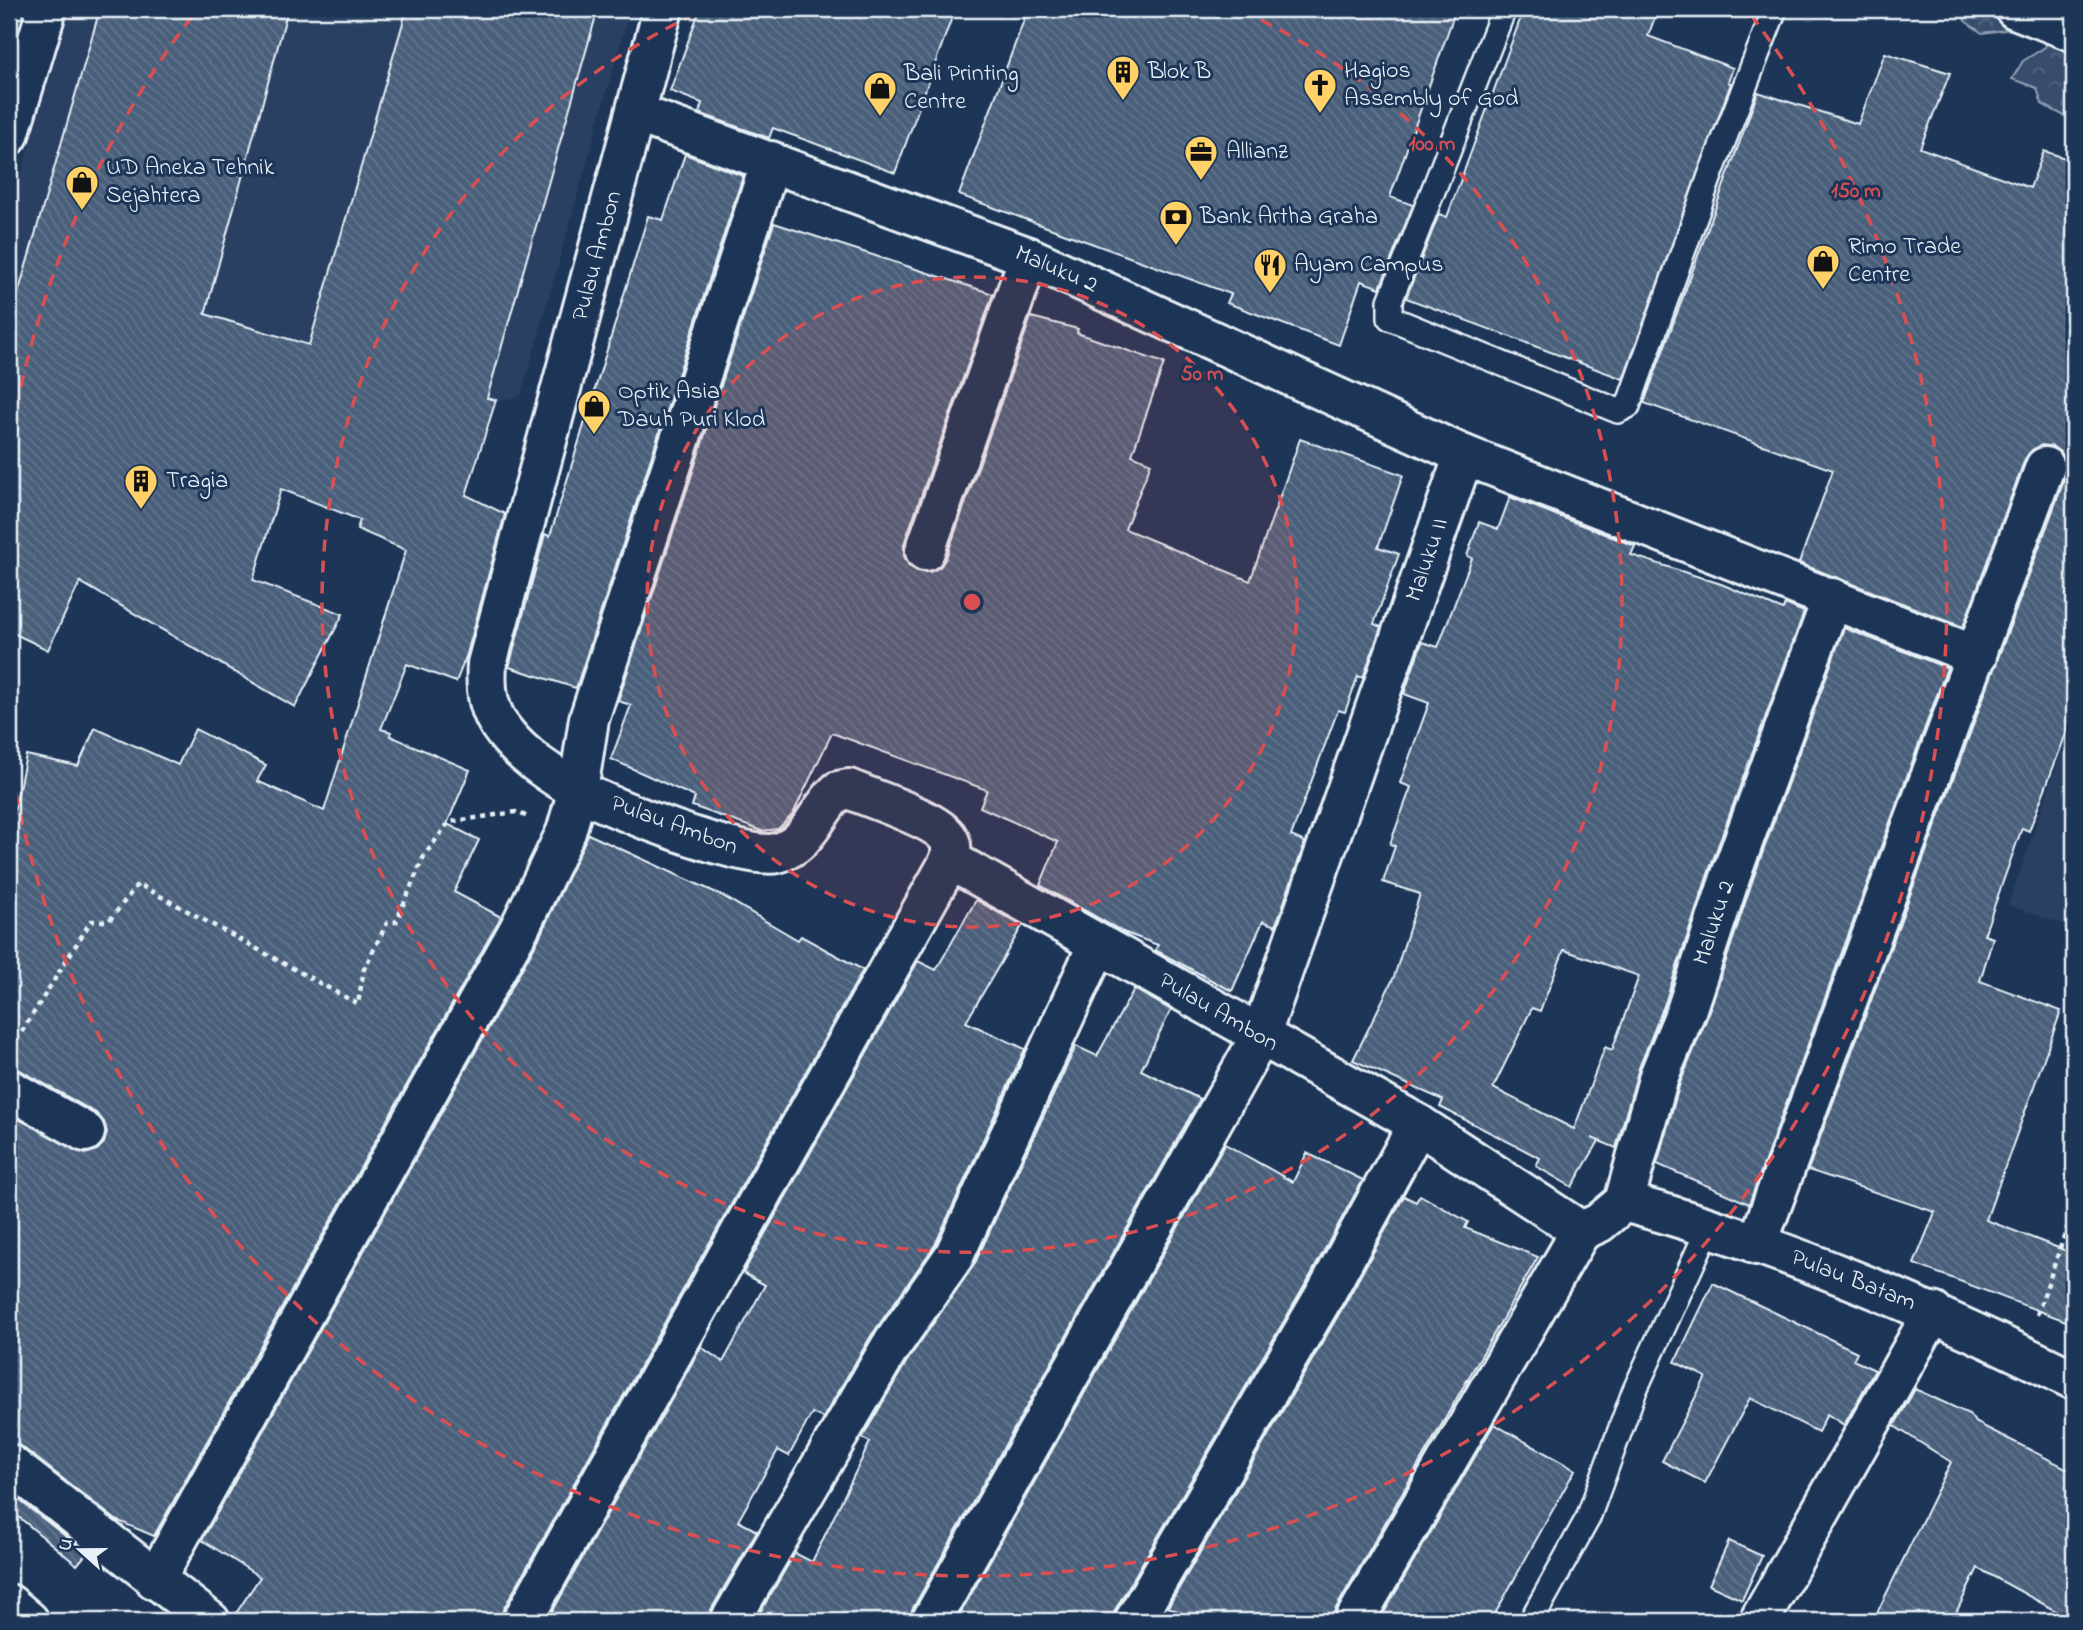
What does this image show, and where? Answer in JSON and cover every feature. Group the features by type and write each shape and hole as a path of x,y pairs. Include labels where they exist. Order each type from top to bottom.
{"street":[{"path":"9,135 47,9"},
{"name":"Pulau Ambon","path":"663,9 487,664 485,694 505,734 538,763 578,790 700,838 750,853 773,854 792,848 814,825 830,798 838,791 849,789 926,822 947,836 952,846 950,860 1418,1124 1581,1231"},
{"path":"2015,9 2074,32"},
{"name":"Maluku 2","path":"636,113 1029,257 1465,455"},
{"path":"155,1580 519,929 566,832 578,790 589,719 771,162"},
{"path":"925,551 1029,257"},
{"path":"1465,455 1656,533 1832,598 1977,656"},
{"name":"Maluku II","path":"931,1621 1260,1037 1465,455"},
{"path":"1757,1245 2045,467"},
{"name":"Maluku 2","path":"1624,1202 1660,1076 1686,1011 1731,875 1832,598"},
{"path":"522,1621 950,860"},
{"path":"730,1621 889,1349 954,1256 1098,944"},
{"path":"9,1089 85,1132"},
{"path":"1134,1621 1327,1292 1418,1124"},
{"path":"1354,1621 1581,1231 1599,1223 1624,1202"},
{"name":"Pulau Batam","path":"1624,1202 1710,1225 1933,1312 2074,1380"},
{"path":"1759,1621 1933,1312"},
{"path":"9,1464 210,1621"},
{"path":"9,1604 29,1621"}],"lane":[{"path":"1504,9 1390,301 1390,318 1618,411 1628,406 1711,173 1775,9"},
{"path":"1531,1621 1588,1518 1634,1392 1710,1225"}],"path":[{"path":"9,1052 91,920 109,921 138,884 358,1004 364,968 369,957 387,923 396,922 424,856 449,822 516,812 566,832"},
{"path":"2022,1356 2074,1208"}],"shaded area":[{"path":"70,9 630,9 521,396 496,401 471,481 300,428 226,667 9,541 9,216"},
{"path":"2074,717 2074,928 2008,905"}],"green space":[{"path":"1962,9 2053,9 2020,28 1982,33 1965,21"},
{"path":"2059,9 2074,9 2074,121 2042,104 2037,88 2012,79 2023,61 2045,47"}],"building":[{"path":"100,9 288,9 205,314 309,345 407,9 598,9 487,398 496,400 466,495 505,514 467,654 456,682 407,664 381,729 391,732 390,736 470,770 447,824 479,840 454,892 501,917 154,1536 116,1520 22,1447 9,1443 9,1114 85,1154 97,1150 104,1143 107,1132 104,1122 96,1113 20,1070 9,1067 9,815 13,817 26,755 78,766 95,728 178,765 195,729 266,765 257,781 324,811 406,550 357,529 360,520 281,489 253,580 343,614 295,707 80,582 48,650 9,631 9,325"},
{"path":"700,9 955,9 895,173 773,128 769,138 699,113 702,103 670,91"},
{"path":"1028,9 1456,9 1390,197 1413,205 1380,288 1361,281 1339,345 1227,303 1231,294 959,195"},
{"path":"1524,9 1658,9 1648,36 1733,68 1728,82 1731,83 1623,379 1406,298 1439,214 1447,217"},
{"path":"1885,53 1950,73 1920,148 2030,188 2044,151 2074,161 2074,713 2029,831 2022,828 1984,935 1993,938 1980,981 2061,1011 1986,1220 2074,1254 2074,1324 1914,1264 1935,1212 1808,1170 2066,475 2067,464 2062,454 2053,447 2042,445 2032,450 2025,459 1963,627 1799,563 1833,470 1644,403 1758,92 1858,124"},
{"path":"685,154 743,176 576,688 509,667 545,534 550,536 648,216 663,220"},
{"path":"774,223 993,294 904,544 904,556 909,566 917,571 930,572 940,567 946,558 1031,317 1078,329 1077,333 1164,363 1132,455 1151,463 1125,529 1250,581 1300,439 1403,475 1378,547 1399,554 1374,624 1381,627 1363,678 1358,676 1345,712 1338,710 1291,836 1305,842 1280,914 1275,926 1263,921 1232,991 1155,950 1158,945 1123,932 1040,885 1058,842 980,807 987,790 832,733 793,814 778,829 762,831 692,806 695,797 611,759 631,705 618,701"},
{"path":"1510,497 1635,546 1631,555 1721,584 1783,610 1785,604 1804,612 1710,868 1665,1003 1639,1068 1616,1148 1592,1138 1599,1141 1572,1187 1536,1166 1540,1158 1440,1107 1443,1100 1353,1060 1394,977 1420,894 1383,882 1395,846 1390,844 1411,787 1400,783 1429,703 1404,694 1422,642 1438,647 1472,558 1467,556 1479,522 1498,529","holes":["1564,950 1639,976 1612,1050 1605,1047 1574,1129 1493,1088 1532,1008 1540,1011"]},
{"path":"1844,628 1947,668 1749,1204 1657,1164 1680,1083 1707,1018 1752,882"},
{"path":"588,834 721,895 798,940 801,936 863,970 503,1610 500,1621 231,1621 260,1577 202,1540 538,940"},
{"path":"976,900 1022,926 966,1022 1025,1049 935,1245 871,1336 823,1418 812,1413 789,1456 778,1450 738,1521 757,1531 711,1610 708,1621 547,1621 701,1347 723,1362 765,1285 743,1273 918,961 936,970"},
{"path":"1134,989 1171,1010 1141,1070 1200,1099 912,1610 909,1621 755,1621 795,1553 812,1562 870,1442 862,1438 907,1361 974,1265 1076,1046 1097,1056"},
{"path":"1225,1144 1293,1182 1307,1153 1363,1180 1308,1280 1115,1610 1112,1621 956,1621"},
{"path":"1420,1195 1468,1222 1465,1228 1538,1257 1335,1610 1332,1621 1199,1621 1168,1607 1346,1302 1404,1196 1416,1202"},
{"path":"1713,1283 1857,1352 1853,1360 1875,1370 1844,1425 1827,1414 1818,1432 1750,1398 1705,1483 1662,1461 1706,1377 1675,1362"},
{"path":"1915,1389 1969,1414 1975,1422 2074,1472 2074,1621 1978,1568 1952,1621 1873,1621 1951,1462 1894,1426"},
{"path":"1494,1424 1575,1470 1491,1621 1379,1621"},
{"path":"9,1492 87,1553 77,1565 9,1509"},
{"path":"1729,1541 1762,1556 1742,1600 1709,1585"}],"place":[{"name":"Blok B","path":"1123,102"},
{"name":"Hagios Assembly of God","path":"1320,115"},
{"name":"Bali Printing Centre","path":"880,118"},
{"name":"Allianz","path":"1201,182"},
{"name":"UD Aneka Tehnik Sejahtera","path":"82,212"},
{"name":"Bank Artha Graha","path":"1176,247"},
{"name":"Rimo Trade Centre","path":"1823,291"},
{"name":"Ayam Campus","path":"1270,295"},
{"name":"Optik Asia Dauh Puri Klod","path":"594,436"},
{"name":"Tragia","path":"141,511"}]}
